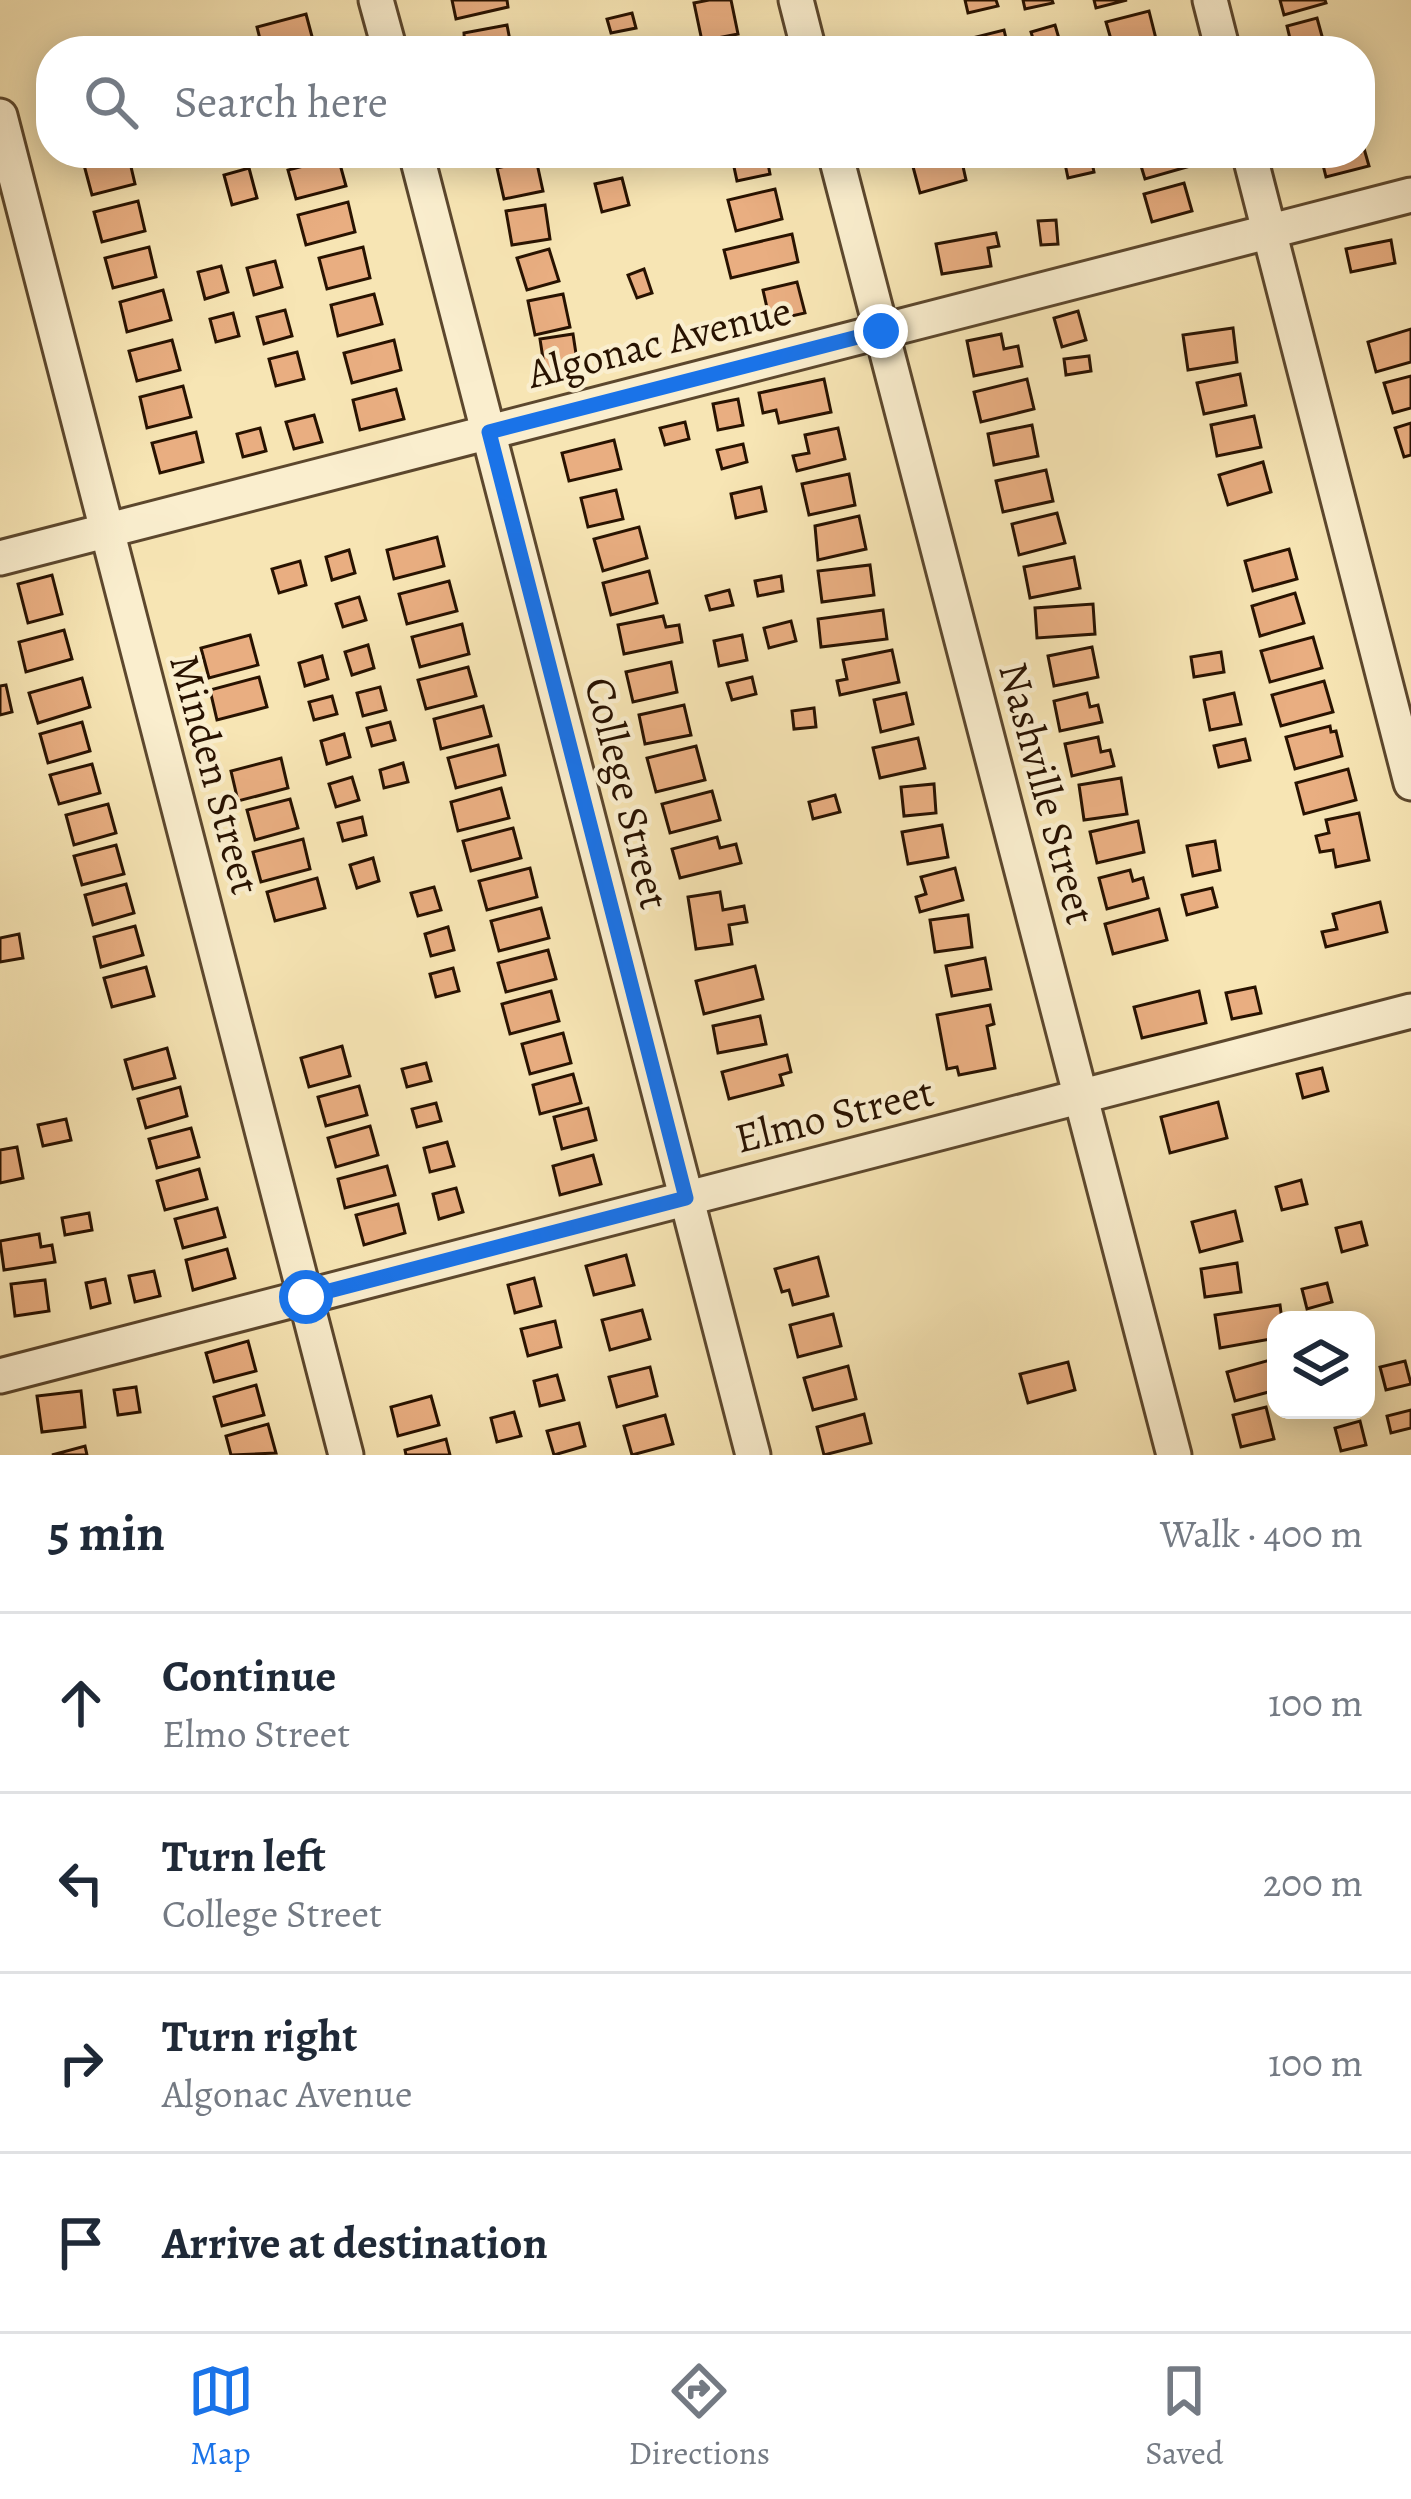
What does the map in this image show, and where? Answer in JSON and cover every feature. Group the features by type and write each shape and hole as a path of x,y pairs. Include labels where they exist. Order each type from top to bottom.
{"street":[{"path":"376,0 386,36"},
{"path":"796,0 805,36"},
{"path":"1210,0 1218,36"},
{"name":"Minden Street","path":"0,116 346,1455"},
{"name":"College Street","path":"420,168 753,1455"},
{"name":"Nashville Street","path":"840,168 1174,1455"},
{"path":"1253,168 1411,782"},
{"name":"Algonac Avenue","path":"0,557 1411,194"},
{"name":"Elmo Street","path":"0,1376 1411,1011"}],"building":[{"path":"452,0 507,0 508,7 456,19"},
{"path":"731,0 738,34 701,36 694,3"},
{"path":"965,0 996,0 998,6 968,13"},
{"path":"1023,0 1052,0 1053,3 1025,9"},
{"path":"1094,0 1127,0 1096,8"},
{"path":"1280,0 1325,0 1326,3 1284,15"},
{"path":"1149,11 1155,36 1110,36 1106,22"},
{"path":"632,13 636,28 611,33 607,19"},
{"path":"306,14 312,36 259,36 257,27"},
{"path":"1317,18 1322,36 1289,36 1287,26"},
{"path":"507,25 509,36 464,36"},
{"path":"1055,25 1058,36 1032,36 1031,32"},
{"path":"85,168 131,168 135,184 92,195"},
{"path":"249,168 257,198 232,205 224,175"},
{"path":"341,168 346,186 296,199 288,170"},
{"path":"497,168 538,168 543,191 504,199"},
{"path":"734,168 769,168 770,174 737,181"},
{"path":"913,168 963,168 966,180 920,193"},
{"path":"1066,168 1093,168 1094,172 1068,178"},
{"path":"1142,168 1184,168 1145,179"},
{"path":"1324,168 1361,168 1326,177"},
{"path":"622,178 629,205 602,212 595,184"},
{"path":"1184,183 1192,211 1152,222 1144,194"},
{"path":"775,189 782,219 736,231 728,200"},
{"path":"138,201 145,231 102,242 94,212"},
{"path":"348,202 355,232 306,245 298,215"},
{"path":"545,205 550,239 512,245 506,211"},
{"path":"1056,220 1058,244 1041,245 1038,221"},
{"path":"996,233 999,246 988,248 991,266 942,274 936,244"},
{"path":"792,234 798,262 731,278 724,250"},
{"path":"1391,240 1395,263 1351,272 1346,249"},
{"path":"149,247 156,277 113,288 105,258"},
{"path":"363,247 370,278 327,289 319,258"},
{"path":"549,249 559,281 527,290 517,258"},
{"path":"275,261 282,287 254,295 247,268"},
{"path":"221,266 228,292 205,299 198,272"},
{"path":"644,269 652,293 637,298 628,275"},
{"path":"797,282 805,313 770,321 763,290"},
{"path":"163,290 171,320 127,332 120,302"},
{"path":"374,294 382,324 338,336 331,305"},
{"path":"563,294 570,327 535,335 528,301"},
{"path":"285,310 292,336 264,344 257,317"},
{"path":"1078,311 1086,340 1062,347 1054,318"},
{"path":"233,313 239,336 216,342 210,319"},
{"path":"1233,328 1237,362 1188,370 1183,335"},
{"path":"1411,329 1411,362 1376,372 1368,342"},
{"path":"573,334 578,367 545,372 540,339"},
{"path":"1001,334 1004,349 1018,346 1022,366 974,376 967,341"},
{"path":"172,340 180,370 137,381 129,351"},
{"path":"394,340 401,370 352,383 344,353"},
{"path":"297,352 304,379 276,386 269,359"},
{"path":"1089,356 1091,371 1066,375 1064,359"},
{"path":"1240,374 1246,405 1204,414 1197,383"},
{"path":"1411,376 1411,408 1393,413 1384,383"},
{"path":"824,379 831,412 779,423 776,410 763,413 759,393"},
{"path":"1027,379 1034,409 981,422 974,392"},
{"path":"183,386 191,417 147,428 140,397"},
{"path":"396,389 404,419 360,430 353,400"},
{"path":"738,399 743,425 718,430 713,404"},
{"path":"314,415 322,442 294,449 286,422"},
{"path":"1254,416 1261,447 1217,456 1211,425"},
{"path":"685,422 689,439 665,445 660,428"},
{"path":"1411,423 1411,455 1404,457 1395,428"},
{"path":"1032,425 1038,456 994,465 988,434"},
{"path":"260,428 266,451 243,457 237,434"},
{"path":"838,428 845,459 797,471 793,456 809,453 805,435"},
{"path":"196,432 203,462 160,473 152,443"},
{"path":"614,440 621,469 569,481 562,453"},
{"path":"743,444 747,462 722,469 717,450"},
{"path":"1263,462 1271,492 1228,505 1219,475"},
{"path":"1046,470 1053,501 1003,512 996,481"},
{"path":"849,474 855,505 809,515 802,484"},
{"path":"761,487 766,511 736,518 731,494"},
{"path":"616,490 623,519 588,527 581,498"},
{"path":"1057,513 1065,543 1019,555 1012,524"},
{"path":"859,516 866,549 818,560 815,526"},
{"path":"639,527 647,558 603,571 594,539"},
{"path":"437,537 444,566 394,579 387,550"},
{"path":"1289,549 1297,579 1253,591 1245,561"},
{"path":"349,550 355,573 332,580 326,557"},
{"path":"1074,557 1080,588 1030,598 1024,567"},
{"path":"300,561 306,585 279,593 272,569"},
{"path":"870,565 874,595 822,602 818,571"},
{"path":"649,571 657,603 611,615 603,583"},
{"path":"52,575 62,614 28,623 18,584"},
{"path":"781,576 783,591 758,596 755,581"},
{"path":"449,581 457,611 407,624 399,594"},
{"path":"729,590 733,605 710,610 706,596"},
{"path":"1295,593 1304,623 1260,636 1252,606"},
{"path":"359,597 366,620 343,627 336,604"},
{"path":"1093,604 1095,634 1037,638 1035,608"},
{"path":"883,610 887,639 821,647 818,619"},
{"path":"663,616 666,627 679,625 682,642 624,654 618,625"},
{"path":"791,621 796,641 769,648 764,628"},
{"path":"462,624 469,654 420,667 412,637"},
{"path":"64,630 72,659 26,672 19,642"},
{"path":"250,635 258,665 209,678 201,648"},
{"path":"742,635 747,660 719,666 714,641"},
{"path":"1313,637 1322,668 1270,682 1261,651"},
{"path":"368,645 374,668 352,675 345,652"},
{"path":"1092,647 1098,677 1054,686 1048,656"},
{"path":"892,650 899,682 840,695 837,681 847,679 843,660"},
{"path":"1221,652 1224,672 1194,677 1191,657"},
{"path":"322,656 328,679 305,686 299,663"},
{"path":"671,662 677,692 633,702 626,672"},
{"path":"468,667 476,696 426,709 418,680"},
{"path":"259,677 267,707 217,720 210,690"},
{"path":"752,677 756,694 732,700 727,683"},
{"path":"82,678 90,707 38,723 29,693"},
{"path":"1324,681 1333,712 1281,726 1272,695"},
{"path":"6,685 12,712 0,715 0,686"},
{"path":"380,687 386,710 363,716 357,693"},
{"path":"906,693 913,724 881,732 874,700"},
{"path":"1087,693 1090,707 1098,705 1102,722 1060,731 1054,701"},
{"path":"1234,693 1241,724 1210,730 1204,700"},
{"path":"332,696 337,714 314,720 309,702"},
{"path":"684,705 691,735 645,744 639,715"},
{"path":"483,706 491,736 441,749 434,719"},
{"path":"814,708 816,727 794,729 792,711"},
{"path":"82,722 90,751 48,763 40,734"},
{"path":"390,722 395,740 372,746 367,728"},
{"path":"1330,726 1331,732 1336,731 1342,756 1295,769 1286,737"},
{"path":"344,734 350,757 327,764 321,741"},
{"path":"1098,737 1101,752 1110,750 1114,766 1072,776 1065,744"},
{"path":"918,738 925,768 880,778 873,748"},
{"path":"1245,739 1250,760 1219,767 1214,746"},
{"path":"498,745 505,775 456,788 448,758"},
{"path":"696,746 705,780 656,792 647,758"},
{"path":"281,758 288,788 238,801 231,771"},
{"path":"403,763 408,782 384,788 380,770"},
{"path":"92,764 100,793 59,804 50,775"},
{"path":"1348,769 1356,800 1304,814 1296,783"},
{"path":"352,777 359,800 336,807 329,784"},
{"path":"1121,778 1127,814 1084,820 1079,785"},
{"path":"934,784 936,813 904,816 901,787"},
{"path":"501,788 509,818 458,831 451,802"},
{"path":"712,791 720,820 670,833 662,804"},
{"path":"835,795 840,812 813,819 809,802"},
{"path":"290,799 298,828 255,840 247,810"},
{"path":"108,804 116,833 74,845 66,815"},
{"path":"1359,813 1369,860 1336,867 1333,850 1320,852 1316,836 1329,833 1326,820"},
{"path":"362,817 366,835 343,841 338,823"},
{"path":"1138,821 1144,852 1097,863 1090,832"},
{"path":"942,825 948,857 908,864 902,832"},
{"path":"513,828 521,858 471,871 463,841"},
{"path":"717,837 720,848 736,844 741,863 680,878 672,849"},
{"path":"303,839 310,869 261,882 253,852"},
{"path":"1215,841 1220,870 1193,876 1187,846"},
{"path":"116,845 124,874 82,885 74,856"},
{"path":"373,858 379,881 357,888 350,865"},
{"path":"530,868 537,897 487,910 479,881"},
{"path":"955,868 963,900 920,912 916,897 926,894 921,877"},
{"path":"1130,870 1133,881 1143,878 1148,898 1107,909 1099,878"},
{"path":"317,878 325,908 275,921 267,892"},
{"path":"126,884 134,913 93,925 85,895"},
{"path":"434,887 441,910 418,916 411,893"},
{"path":"1212,888 1217,907 1187,915 1182,895"},
{"path":"720,892 723,910 744,906 747,922 729,925 732,944 696,949 688,897"},
{"path":"1380,902 1387,932 1326,947 1322,932 1337,929 1333,914"},
{"path":"541,908 549,938 499,951 491,921"},
{"path":"1159,909 1167,940 1113,954 1105,924"},
{"path":"968,915 972,947 935,952 930,920"},
{"path":"135,926 143,955 101,967 94,937"},
{"path":"448,927 454,950 431,956 425,934"},
{"path":"19,934 23,958 0,962 0,938"},
{"path":"548,950 556,979 506,992 498,963"},
{"path":"985,958 991,989 952,996 946,966"},
{"path":"755,966 763,999 704,1014 696,981"},
{"path":"146,967 154,996 112,1007 104,978"},
{"path":"453,968 459,991 436,997 430,974"},
{"path":"1255,987 1261,1013 1232,1019 1226,993"},
{"path":"551,991 559,1021 510,1034 502,1004"},
{"path":"1199,991 1206,1023 1142,1038 1134,1007"},
{"path":"990,1005 994,1024 987,1026 995,1068 959,1075 957,1067 947,1069 937,1015"},
{"path":"760,1016 766,1044 718,1053 713,1026"},
{"path":"563,1033 571,1063 530,1074 522,1044"},
{"path":"342,1046 350,1076 309,1087 301,1058"},
{"path":"167,1048 175,1078 133,1089 125,1060"},
{"path":"787,1055 791,1072 780,1075 783,1085 729,1099 722,1072"},
{"path":"426,1063 431,1081 407,1087 402,1069"},
{"path":"1322,1068 1328,1091 1303,1098 1297,1074"},
{"path":"573,1074 581,1103 540,1114 533,1085"},
{"path":"359,1086 367,1115 326,1126 318,1097"},
{"path":"180,1087 187,1116 146,1128 138,1099"},
{"path":"1218,1102 1227,1138 1170,1153 1161,1117"},
{"path":"436,1103 441,1121 417,1127 412,1109"},
{"path":"588,1108 596,1140 562,1149 554,1117"},
{"path":"66,1119 71,1140 43,1146 38,1125"},
{"path":"370,1126 378,1155 336,1167 328,1138"},
{"path":"191,1128 199,1157 157,1168 149,1139"},
{"path":"447,1142 454,1166 430,1172 424,1148"},
{"path":"17,1147 23,1178 0,1183 0,1150"},
{"path":"593,1155 601,1184 560,1195 553,1166"},
{"path":"387,1166 395,1195 345,1208 338,1179"},
{"path":"199,1169 207,1199 165,1210 157,1181"},
{"path":"1301,1180 1307,1204 1282,1210 1276,1187"},
{"path":"456,1188 463,1212 439,1219 433,1194"},
{"path":"398,1204 405,1233 364,1245 356,1215"},
{"path":"217,1208 225,1237 183,1248 175,1219"},
{"path":"1235,1211 1242,1241 1200,1252 1192,1222"},
{"path":"89,1213 92,1230 65,1235 62,1218"},
{"path":"1361,1222 1367,1245 1342,1252 1336,1228"},
{"path":"39,1234 41,1247 52,1245 55,1262 4,1270 0,1241"},
{"path":"227,1249 235,1278 193,1290 186,1260"},
{"path":"626,1255 634,1285 594,1295 586,1266"},
{"path":"818,1257 828,1296 793,1305 789,1290 782,1292 775,1269"},
{"path":"1237,1263 1241,1292 1205,1297 1201,1269"},
{"path":"154,1271 160,1296 135,1302 129,1276"},
{"path":"534,1278 541,1306 515,1313 508,1285"},
{"path":"105,1279 110,1303 91,1308 86,1283"},
{"path":"45,1280 49,1311 15,1316 11,1284"},
{"path":"1327,1283 1332,1302 1307,1309 1302,1289"},
{"path":"1280,1305 1281,1311 1267,1311 1267,1340 1220,1348 1215,1315"},
{"path":"642,1310 650,1339 610,1350 602,1320"},
{"path":"833,1314 841,1346 798,1357 790,1325"},
{"path":"555,1321 561,1347 528,1356 521,1329"},
{"path":"248,1341 256,1371 214,1382 206,1353"},
{"path":"1267,1361 1267,1392 1235,1401 1227,1372"},
{"path":"1405,1361 1411,1384 1386,1390 1380,1367"},
{"path":"1068,1362 1075,1390 1028,1403 1020,1374"},
{"path":"848,1366 856,1399 813,1410 804,1378"},
{"path":"650,1367 657,1396 617,1407 609,1377"},
{"path":"557,1375 564,1400 540,1406 534,1381"},
{"path":"256,1385 264,1415 222,1426 214,1397"},
{"path":"136,1387 140,1412 118,1415 114,1390"},
{"path":"81,1391 85,1427 42,1432 37,1396"},
{"path":"431,1396 439,1425 398,1436 391,1407"},
{"path":"1266,1407 1274,1439 1241,1447 1233,1415"},
{"path":"1411,1410 1411,1428 1391,1433 1387,1416"},
{"path":"514,1412 521,1436 497,1442 491,1418"},
{"path":"864,1414 871,1443 824,1455 817,1427"},
{"path":"665,1415 673,1444 632,1455 624,1426"},
{"path":"1360,1421 1366,1445 1341,1451 1335,1428"},
{"path":"579,1423 585,1446 554,1455 547,1431"},
{"path":"268,1424 276,1453 231,1455 226,1436"},
{"path":"446,1439 450,1455 406,1455 405,1450"},
{"path":"85,1446 87,1455 52,1455"}],"route":[{"path":"306,1297 686,1198 489,432 881,331"}]}
